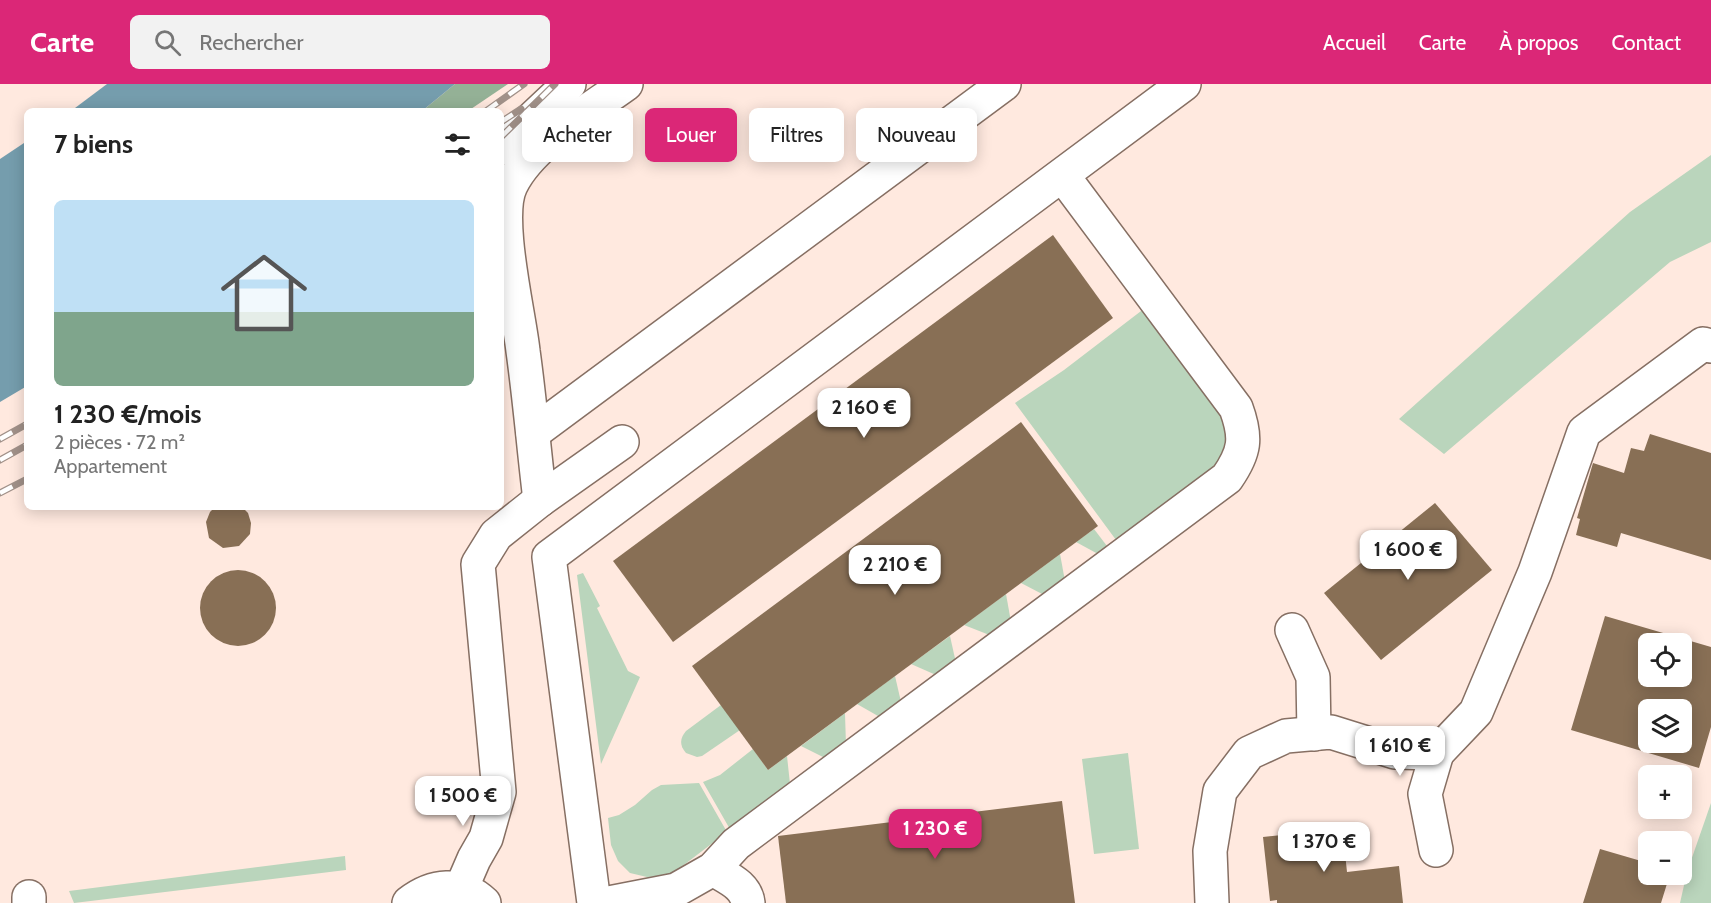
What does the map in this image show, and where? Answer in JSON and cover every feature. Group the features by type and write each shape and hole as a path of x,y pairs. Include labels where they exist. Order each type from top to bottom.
{"street":[{"path":"504,145 569,84"},
{"path":"540,500 523,350 505,228 506,206 510,187 524,164 546,142 626,84"},
{"path":"532,434 1004,84"},
{"path":"594,903 549,557 1184,84"},
{"path":"609,903 676,890 713,869 735,844 1227,478 1239,461 1244,444 1243,426 1236,408 1063,176"},
{"path":"1436,850 1425,794 1437,753 1476,712 1536,573 1584,432 1703,344 1711,346"},
{"path":"409,903 425,892 443,888 473,896 474,859 486,838 499,792 478,564 492,521 540,500 622,442"},
{"path":"1292,630 1313,677 1314,734"},
{"path":"1212,903 1210,851 1220,791 1249,753 1286,736 1331,732 1395,752 1437,753"},
{"path":"713,869 738,885 747,895 748,903"}],"green space":[{"path":"455,84 508,84 472,108 426,108"},
{"path":"1711,155 1711,242 1670,262 1444,454 1399,419 1630,212"},
{"path":"1145,308 1224,414 1230,430 1220,467 1119,544 1015,403 1064,370"},
{"path":"1094,529 1110,550 1098,554 1076,542"},
{"path":"1060,554 1065,581 1044,595 1021,583"},
{"path":"583,573 600,606 597,608 628,671 640,677 601,764 577,575"},
{"path":"1006,594 1011,622 992,636 964,625"},
{"path":"950,636 956,663 936,675 911,664"},
{"path":"895,676 901,702 882,716 857,704"},
{"path":"721,705 740,730 702,756 697,757 686,753 681,744 686,731"},
{"path":"845,713 846,746 827,759 801,746"},
{"path":"753,749 768,770 787,756 790,784 731,831 703,782 720,775"},
{"path":"1128,753 1139,849 1094,854 1082,759"},
{"path":"699,783 727,832 672,874 647,877 630,873 618,861 611,845 608,818 619,815 661,785"},
{"path":"1711,803 1711,903 1680,903 1684,885 1692,885 1692,858"},
{"path":"345,856 346,870 74,903 69,891"}],"water":[{"path":"107,84 455,84 426,108 75,108"},
{"path":"24,143 24,388 0,402 0,159"}],"building":[{"path":"1053,235 1113,318 673,642 613,561"},
{"path":"1021,422 1098,526 768,770 692,666"},
{"path":"1650,434 1711,453 1711,560 1621,533 1617,547 1576,535 1580,519 1577,518 1593,463 1624,473 1631,448 1644,451"},
{"path":"1435,503 1492,570 1381,660 1324,593"},
{"path":"212,510 245,510 251,523 250,534 239,546 223,548 209,538 206,522"},
{"path":"246,570 259,576 270,587 276,600 274,623 259,640 246,646 230,646 217,640 202,623 200,600 206,587 223,572"},
{"path":"1605,616 1663,633 1638,633 1638,687 1692,687 1692,641 1711,647 1711,727 1699,768 1648,753 1692,753 1692,699 1638,699 1638,750 1571,730"},
{"path":"1062,801 1075,903 786,903 778,836"},
{"path":"1321,831 1322,836 1343,834 1347,872 1399,866 1403,903 1277,903 1277,900 1270,901 1263,837"},
{"path":"1600,849 1638,860 1638,885 1667,885 1661,903 1583,903"}],"railway":[{"path":"490,108 524,84"},
{"path":"504,134 555,84"},
{"path":"504,120 521,109"},
{"path":"0,439 24,426"},
{"path":"0,460 24,447"},
{"path":"0,493 24,481"}]}
